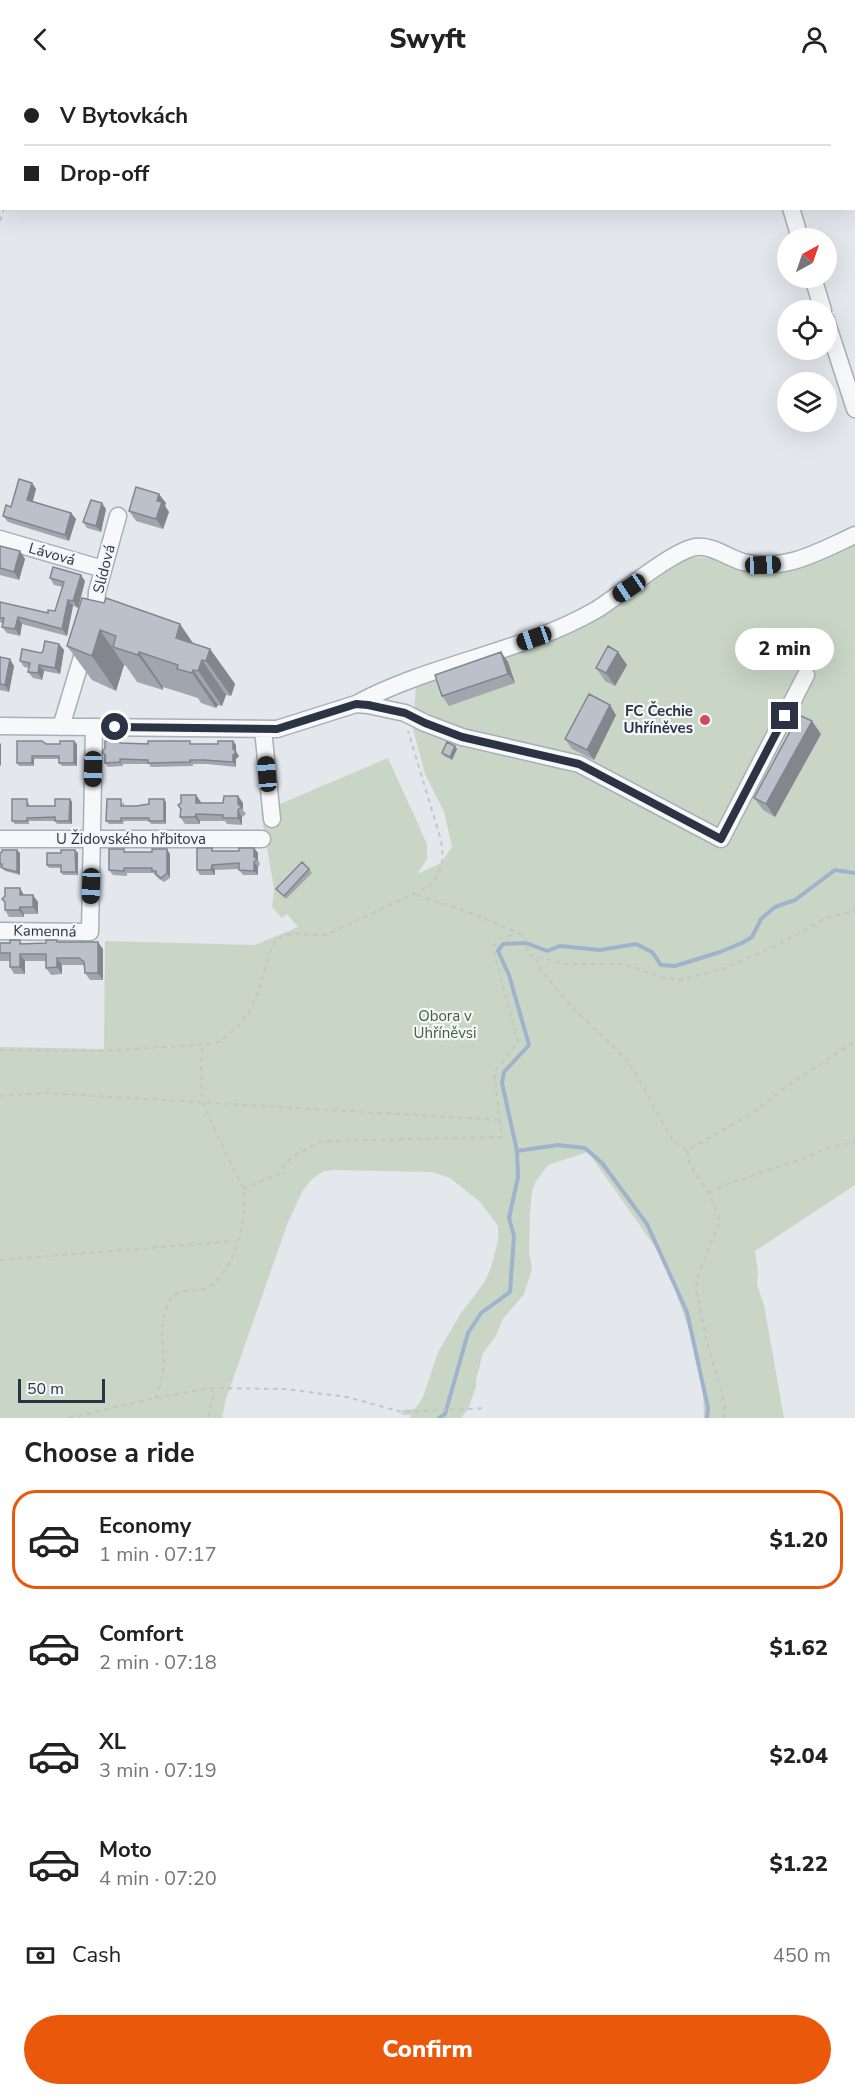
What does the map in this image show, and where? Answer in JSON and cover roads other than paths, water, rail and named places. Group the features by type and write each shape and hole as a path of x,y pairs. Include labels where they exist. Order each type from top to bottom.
{"street":[{"path":"792,210 797,228"},
{"path":"837,354 855,409"},
{"name":"Slídová","path":"61,727 101,612 103,569 118,516"},
{"path":"0,726 277,729 356,704 412,679 554,631 596,610 677,555 696,547 712,549 742,562 763,565 778,564 802,560 855,535"},
{"name":"Lávová","path":"0,539 103,569"},
{"path":"356,704 405,713 462,737 579,764 721,839 806,675"},
{"path":"405,713 407,692 412,679"},
{"path":"93,840 94,727"},
{"path":"263,729 272,819"},
{"name":"U Židovského hřbitova","path":"0,839 262,839"},
{"name":"Kamenná","path":"0,931 90,932 93,840"}],"waterway":[{"path":"439,1418 445,1414 468,1333 481,1313 510,1292 514,1236 509,1218 518,1177 517,1151 502,1083 504,1072 529,1045 509,975 498,951 503,944 526,943 547,951 560,946 600,950 636,944 652,952 661,965 675,966 742,943 752,937 761,919 775,907 795,900 835,870 855,873"},
{"path":"517,1151 558,1145 585,1148 602,1163 647,1224 687,1312 708,1408 707,1418"}],"place":[{"name":"FC Čechie Uhříněves","path":"705,720"}],"park label":[{"name":"Obora v Uhříněvsi","path":"445,1024"}]}
